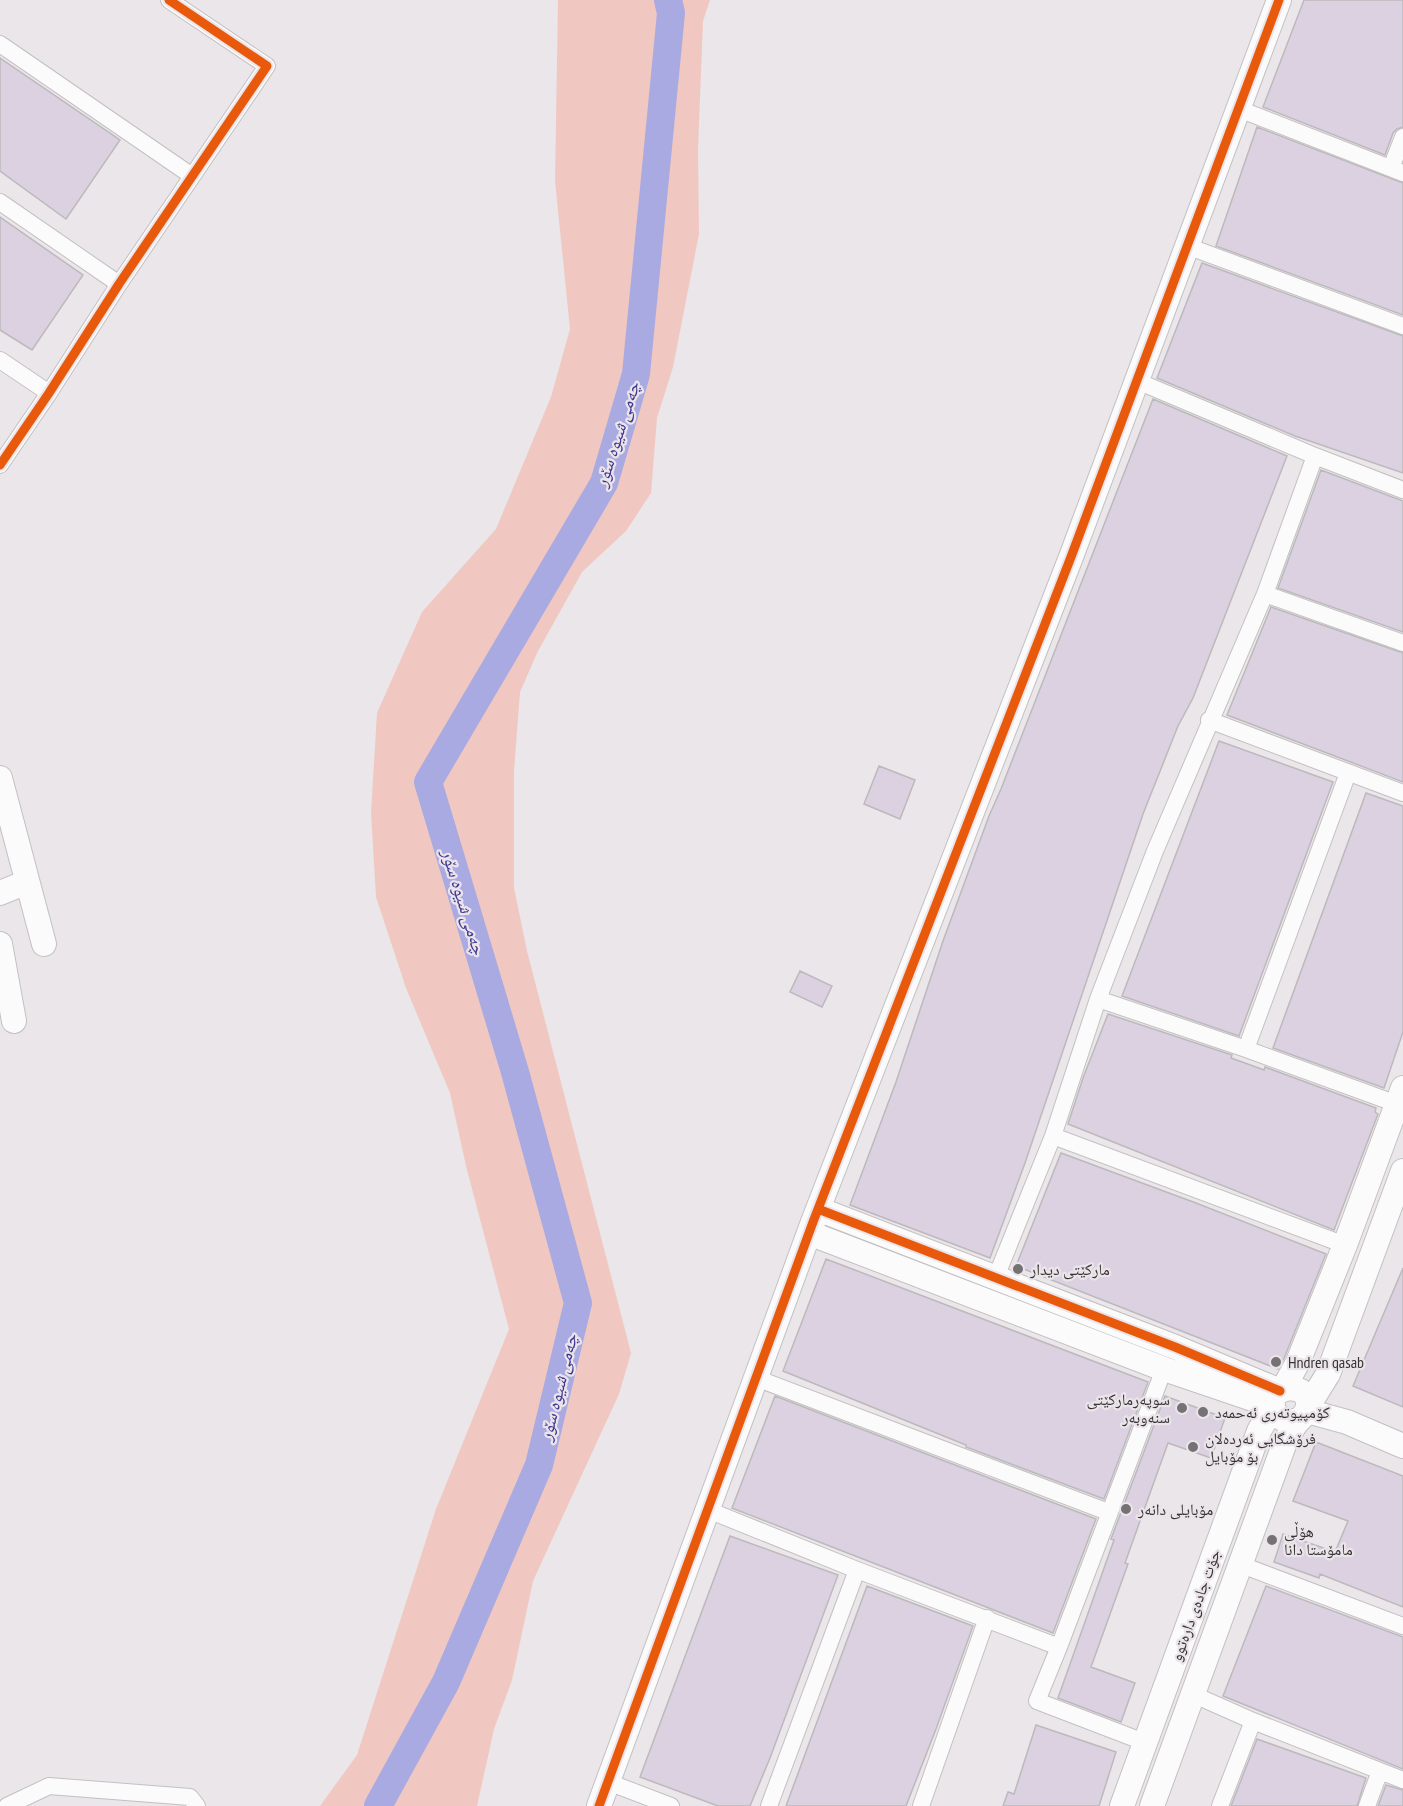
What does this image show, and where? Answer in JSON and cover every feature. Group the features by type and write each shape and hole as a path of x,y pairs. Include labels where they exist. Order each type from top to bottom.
{"street":[{"path":"0,465 118,284 267,66 169,0"},
{"path":"598,1806 818,1209 1067,568 1279,0"},
{"path":"0,44 192,176"},
{"path":"1239,109 1397,171 1403,137"},
{"path":"0,202 118,284"},
{"path":"1187,246 1403,326"},
{"path":"0,360 49,393"},
{"path":"1137,381 1315,456 1403,490"},
{"path":"996,1277 1053,1136 1098,999 1155,851 1264,594 1315,456"},
{"path":"1264,594 1403,643"},
{"path":"1209,720 1403,793"},
{"path":"1246,1049 1348,773"},
{"path":"0,778 44,944"},
{"path":"0,892 27,882"},
{"path":"1,954 14,1021"},
{"path":"1098,999 1246,1049 1400,1096"},
{"name":"جۆت جادەی دارەتوو","path":"1122,1806 1259,1431 1298,1362 1345,1245 1400,1096"},
{"path":"1053,1136 1345,1245"},
{"name":"جۆت جادەی دارەتوو","path":"1152,1806 1284,1445 1328,1374 1403,1171"},
{"path":"818,1209 1175,1347 1279,1395"},
{"path":"809,1233 1164,1369 1279,1395"},
{"path":"1144,1742 1037,1701 1164,1369"},
{"path":"756,1377 1108,1512"},
{"path":"1279,1395 1276,1414 1282,1420 1291,1422 1304,1412 1347,1422 1403,1446"},
{"path":"708,1510 1059,1647"},
{"path":"1239,1564 1403,1626"},
{"path":"769,1806 857,1570"},
{"path":"921,1806 987,1618"},
{"path":"1192,1694 1252,1721 1403,1780"},
{"path":"1220,1806 1252,1721"},
{"path":"1367,1806 1380,1771"},
{"path":"608,1782 671,1806"},
{"path":"7,1806 49,1786 190,1797 197,1806"}],"shaded area":[{"path":"558,0 710,0 703,21 698,149 699,234 673,367 657,418 651,493 626,531 582,572 538,651 520,692 514,771 514,888 527,951 631,1353 619,1394 533,1581 512,1680 494,1729 477,1806 320,1806 357,1755 436,1509 509,1329 466,1166 450,1093 406,988 376,897 371,813 377,713 422,612 496,529 551,397 570,329 555,181"}],"building":[{"path":"1304,0 1403,0 1403,127 1393,133 1385,155 1263,107"},
{"path":"0,58 120,140 66,219 0,171"},
{"path":"1257,127 1403,183 1403,315 1216,246"},
{"path":"0,217 83,275 32,350 0,330"},
{"path":"1202,263 1403,336 1403,473 1295,436 1157,378"},
{"path":"1153,399 1287,456 1193,698 1178,726 1143,814 1025,1163 990,1258 850,1205 896,1082 943,941 989,816"},
{"path":"1321,470 1403,501 1403,632 1278,588"},
{"path":"1271,607 1403,653 1403,782 1227,715"},
{"path":"1219,741 1333,782 1239,1036 1122,996"},
{"path":"879,766 915,780 900,819 864,804"},
{"path":"1366,793 1403,806 1403,1032 1384,1088 1273,1048"},
{"path":"800,971 832,986 822,1007 790,992"},
{"path":"1108,1014 1232,1055 1231,1058 1264,1070 1265,1067 1376,1108 1375,1112 1378,1114 1334,1230 1068,1124"},
{"path":"1061,1153 1326,1254 1278,1369 1016,1266"},
{"path":"826,1259 1148,1382 1104,1499 966,1447 966,1445 783,1371"},
{"path":"1403,1268 1403,1407 1353,1386"},
{"path":"775,1396 1096,1519 1053,1633 732,1508"},
{"path":"1165,1396 1225,1418 1211,1458 1168,1443 1125,1563 1128,1564 1091,1667 1135,1683 1121,1722 1058,1698 1114,1540 1111,1539"},
{"path":"1316,1442 1403,1476 1403,1607 1320,1574 1319,1578 1274,1562 1283,1534 1335,1552 1348,1521 1293,1501"},
{"path":"730,1536 838,1575 750,1806 718,1806 640,1777"},
{"path":"867,1586 973,1626 936,1729 906,1806 786,1806"},
{"path":"1266,1586 1403,1637 1403,1769 1223,1696"},
{"path":"1036,1725 1116,1752 1099,1806 1003,1806 1008,1792 1014,1794"},
{"path":"1257,1739 1366,1778 1357,1806 1231,1806"},
{"path":"1386,1785 1403,1790 1403,1806 1378,1806"}],"waterway":[{"name":"چەمی شیوە سۆر","path":"378,1806 446,1682 539,1465 578,1303 515,1072 428,782 604,483 636,374 671,13 668,0"}],"cycle path":[{"path":"0,465 267,66 169,0"},
{"path":"599,1806 813,1222 1071,557 1279,0"},
{"path":"818,1209 1175,1347 1280,1391"}],"place":[{"name":"مارکێتی دیدار","path":"1018,1269"},
{"name":"Hndren qasab","path":"1276,1362"},
{"name":"سوپەرمارکێتی سنەوبەر","path":"1182,1408"},
{"name":"کۆمپیوتەری ئەحمەد","path":"1203,1412"},
{"name":"فرۆشگایی ئەردەلان بۆ مۆبایل","path":"1193,1447"},
{"name":"مۆبایلی دانەر","path":"1126,1509"},
{"name":"هۆڵی مامۆستا دانا","path":"1272,1540"}]}
